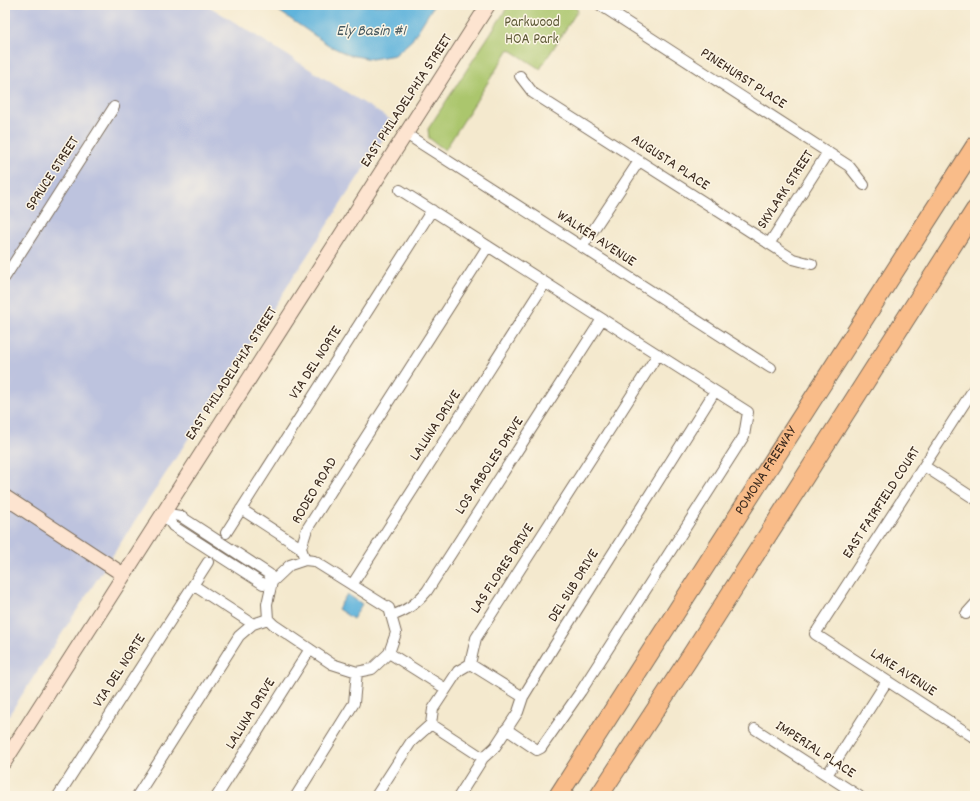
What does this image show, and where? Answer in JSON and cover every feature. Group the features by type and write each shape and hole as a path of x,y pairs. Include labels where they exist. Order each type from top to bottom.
{"highway":[{"name":"POMONA FREEWAY","path":"558,796 975,147"},
{"path":"600,796 975,210"},
{"path":"612,796 688,660"},
{"path":"549,796 568,781"}],"street":[{"name":"EAST PHILADELPHIA STREET","path":"5,761 488,5"},
{"name":"PINEHURST PLACE","path":"600,5 849,166 864,185"},
{"name":"AUGUSTA PLACE","path":"520,76 533,93 792,259 812,264"},
{"name":"SPRUCE STREET","path":"5,277 114,107"},
{"name":"WALKER AVENUE","path":"406,134 771,368"},
{"name":"SKYLARK STREET","path":"769,244 828,152"},
{"path":"582,248 639,161"},
{"path":"400,190 748,412 748,420 744,436 740,443 581,691 541,748 537,750 506,729"},
{"name":"VIA DEL NORTE","path":"226,533 432,210"},
{"name":"RODEO ROAD","path":"305,560 302,548 307,529 488,246"},
{"name":"LALUNA DRIVE","path":"352,585 545,282"},
{"name":"LOS ARBOLES DRIVE","path":"391,616 404,611 417,603 427,592 602,319"},
{"name":"LAS FLORES DRIVE","path":"470,664 476,638 658,354"},
{"name":"EAST FAIRFIELD COURT","path":"815,634 975,387"},
{"name":"DEL SUB DRIVE","path":"459,796 483,758 495,747 518,712 523,697 715,391"},
{"path":"924,466 975,499"},
{"path":"5,497 124,575"},
{"path":"241,510 302,548"},
{"path":"163,513 173,526 263,584 272,582 290,565 305,560 314,561 389,608 396,633 389,653 372,669 357,672 332,664 274,625 268,619 267,604 272,582"},
{"name":"VIA DEL NORTE","path":"58,796 208,562"},
{"path":"193,585 253,624"},
{"path":"966,614 975,604"},
{"path":"137,796 239,636 253,624 268,619"},
{"name":"LAKE AVENUE","path":"815,634 975,738"},
{"name":"LALUNA DRIVE","path":"217,796 310,649"},
{"path":"389,653 446,689"},
{"path":"376,796 411,742 431,724 433,709 458,671 470,664 523,697"},
{"path":"296,796 354,703 357,672"},
{"path":"827,775 887,680"},
{"path":"431,724 483,758"},
{"name":"IMPERIAL PLACE","path":"755,729 860,796"}],"shaded area":[{"path":"5,5 207,5 394,122 5,721"}],"green space":[{"name":"Parkwood HOA Park","path":"509,5 571,5 578,10 540,69 509,49 445,150 429,138 428,129"}],"water":[{"name":"Ely Basin #1","path":"270,5 434,5 412,40 395,55 372,59 349,55 330,46"},
{"path":"347,594 362,604 353,619 338,609"}]}
